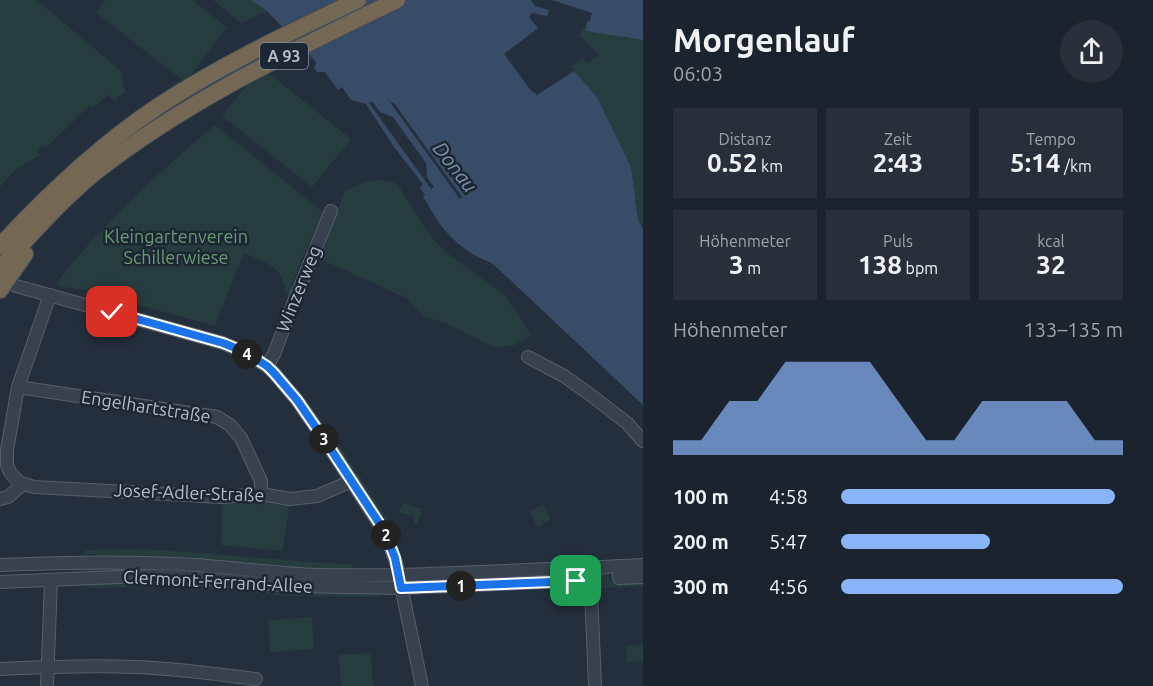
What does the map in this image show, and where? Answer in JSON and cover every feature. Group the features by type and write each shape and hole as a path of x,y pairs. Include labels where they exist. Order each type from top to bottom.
{"highway":[{"name":"A 93","path":"0,246 54,190 102,148 159,106 200,80 250,53 358,0"},
{"name":"A 93","path":"0,268 64,201 142,137 174,116 265,65 396,0"},
{"path":"0,290 35,241 92,176"}],"street":[{"name":"Winzerweg","path":"267,366 274,354 331,211"},
{"path":"16,285 223,343 245,352 267,366 297,400 385,532 395,558 422,686"},
{"path":"0,499 8,497 23,484 10,472 6,457 18,387 50,295"},
{"path":"528,357 564,376 588,393 627,423 643,441"},
{"name":"Engelhartstraße","path":"18,387 217,417 230,425 241,438 261,481 261,494"},
{"name":"Josef-Adler-Straße","path":"23,484 34,487 222,497 261,494 290,499 316,496 352,481"},
{"name":"Clermont-Ferrand-Allee","path":"0,565 145,562 400,582"},
{"path":"400,582 579,567 643,565"},
{"path":"618,566 619,578 643,577"},
{"path":"579,567 590,580 595,686"},
{"path":"590,580 596,570 602,567"},
{"name":"Clermont-Ferrand-Allee","path":"0,582 171,576 295,586 400,582"},
{"path":"47,686 51,580"},
{"path":"400,582 590,580"},
{"path":"0,669 133,667 256,679"}],"green space":[{"path":"0,0 36,0 121,71 125,92 114,101 109,95 92,108 89,106 46,148 43,145 37,151 40,155 15,170 0,187"},
{"path":"105,0 192,0 227,27 185,82 96,13"},
{"path":"213,0 251,0 267,11 241,23"},
{"path":"587,22 587,31 643,40 643,229 638,220 631,167 596,97 571,67 583,58 588,63 599,55 579,35"},
{"path":"261,67 351,139 312,187 222,116"},
{"name":"Kleingartenverein Schillerwiese","path":"215,125 324,213 320,228 316,227 291,285 295,288 290,298 280,274 275,269 244,253 215,326 89,291 58,286 57,282 112,219 152,180"},
{"path":"380,180 398,185 433,239 452,257 506,296 531,335 515,345 495,348 447,324 424,316 406,298 320,259 345,190 368,181"},
{"path":"337,442 399,536 395,536 335,444"},
{"path":"222,497 290,499 283,551 221,545"},
{"path":"403,503 422,509 417,524 414,523 415,517 399,512"},
{"path":"543,504 551,519 538,527 529,512"},
{"path":"131,549 352,564 353,570 85,554 85,550"},
{"path":"72,565 128,565 324,581 73,573"},
{"path":"608,569 609,582 643,581 643,586 599,588 599,571"},
{"path":"155,579 379,595 379,597 292,596 162,586 89,588 89,583"},
{"path":"312,617 314,649 270,652 268,620"},
{"path":"643,645 643,661 627,663 626,646"},
{"path":"371,653 373,686 341,686 339,655"}],"water":[{"name":"Donau","path":"251,0 531,0 535,6 549,10 547,16 532,13 529,17 538,28 504,54 532,92 537,95 574,71 597,97 631,167 638,220 643,229 643,405 493,264 470,253 451,237 423,196 425,195 420,188 423,184 394,147 366,104 351,100 342,87 338,90 325,72 317,72 314,68 316,62 267,11","holes":["384,94 391,103 394,103 462,197 460,199","372,101 380,112 393,117 426,163 427,177 434,187 431,189 369,103"]},
{"path":"552,0 643,0 643,40 586,31 587,22 592,13"}],"route":[{"path":"112,312 223,343 245,352 267,366 297,400 385,532 395,558 401,588 576,581"}]}
